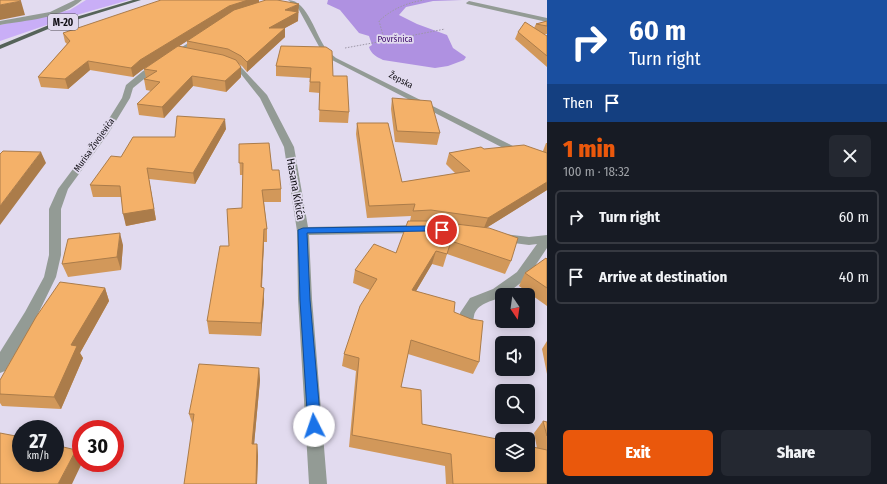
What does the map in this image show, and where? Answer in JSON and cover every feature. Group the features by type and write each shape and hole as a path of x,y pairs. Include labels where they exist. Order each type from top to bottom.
{"main road":[{"name":"M-20","path":"0,47 51,26 138,0"}],"street":[{"path":"0,23 56,12 70,7 79,0"},
{"name":"Žepska","path":"291,0 300,7 324,51 334,59 516,151 547,161"},
{"path":"469,3 547,20"},
{"name":"Murisa Živojevića","path":"0,366 30,316 50,277 55,255 55,209 63,189 104,134 126,98 129,86 146,73 209,32"},
{"path":"178,52 194,54"},
{"name":"Hasana Kikića","path":"214,58 226,60 239,68 264,97 289,147 303,230 305,300 318,484"},
{"path":"303,230 435,229"},
{"path":"466,324 467,313 475,302 498,293 522,275 547,239 529,241 495,236"}],"path":[{"path":"389,40 383,35 379,21 388,12 397,7 424,0"},
{"path":"345,48 445,29"}],"shaded area":[{"path":"86,0 129,0 73,16 0,41 0,25 70,10"}],"green space":[{"name":"Površnica","path":"328,0 462,0 433,1 406,7 399,15 417,24 447,35 453,48 466,57 464,60 448,66 435,68 383,60 371,52 369,47 372,45 369,36 359,33 340,10 327,4"}],"building":[{"path":"0,0 19,0 21,1 0,5"},
{"path":"161,0 248,0 229,6 140,60 131,68 88,61 65,79 38,77 70,41 63,33"},
{"path":"266,0 277,0 299,4 285,10 298,12 269,28 285,28 247,62 241,56 228,49 187,41 234,10"},
{"path":"547,21 547,26 536,24"},
{"path":"525,22 547,36 547,56 518,32"},
{"path":"178,46 223,55 236,60 241,67 225,81 192,76 162,107 137,104 160,82 144,79 157,71 144,69"},
{"path":"281,46 326,47 332,51 333,76 347,76 349,112 319,110 320,82 310,82 311,68 276,66"},
{"path":"392,98 431,101 440,133 397,131"},
{"path":"177,116 225,119 193,173 147,168 154,209 123,214 120,186 90,185 111,156 121,157 133,137 175,137"},
{"path":"357,123 388,123 402,182 470,171 449,153 481,147 484,149 524,145 547,153 547,182 488,218 431,210 413,211 415,204 369,206"},
{"path":"269,143 272,170 279,170 281,189 262,190 267,229 264,229 261,287 264,288 261,323 207,321 220,246 229,246 227,209 242,208 243,163 239,163 239,144"},
{"path":"3,151 41,152 0,206 0,154"},
{"path":"408,221 431,221 489,228 518,238 511,261 451,241 447,254 436,251 412,290 455,302 454,312 471,319 483,321 479,362 411,340 401,387 421,390 422,424 495,439 495,472 535,472 535,447 547,450 547,484 453,484 451,454 352,435 359,358 344,354 360,306 377,279 355,270 374,244 396,253"},
{"path":"120,233 117,257 62,264 68,239"},
{"path":"546,258 547,259 547,288 525,273"},
{"path":"60,282 105,288 71,345 77,346 54,397 0,394 0,380 36,317"},
{"path":"199,364 259,368 252,444 257,444 256,484 184,484 194,414 189,414"},
{"path":"543,421 547,422 547,436"},
{"path":"0,433 12,435 12,472 64,472 64,447 72,449 72,458 58,484 0,484"}],"route":[{"path":"314,426 305,300 303,230 427,228 442,230"}]}
